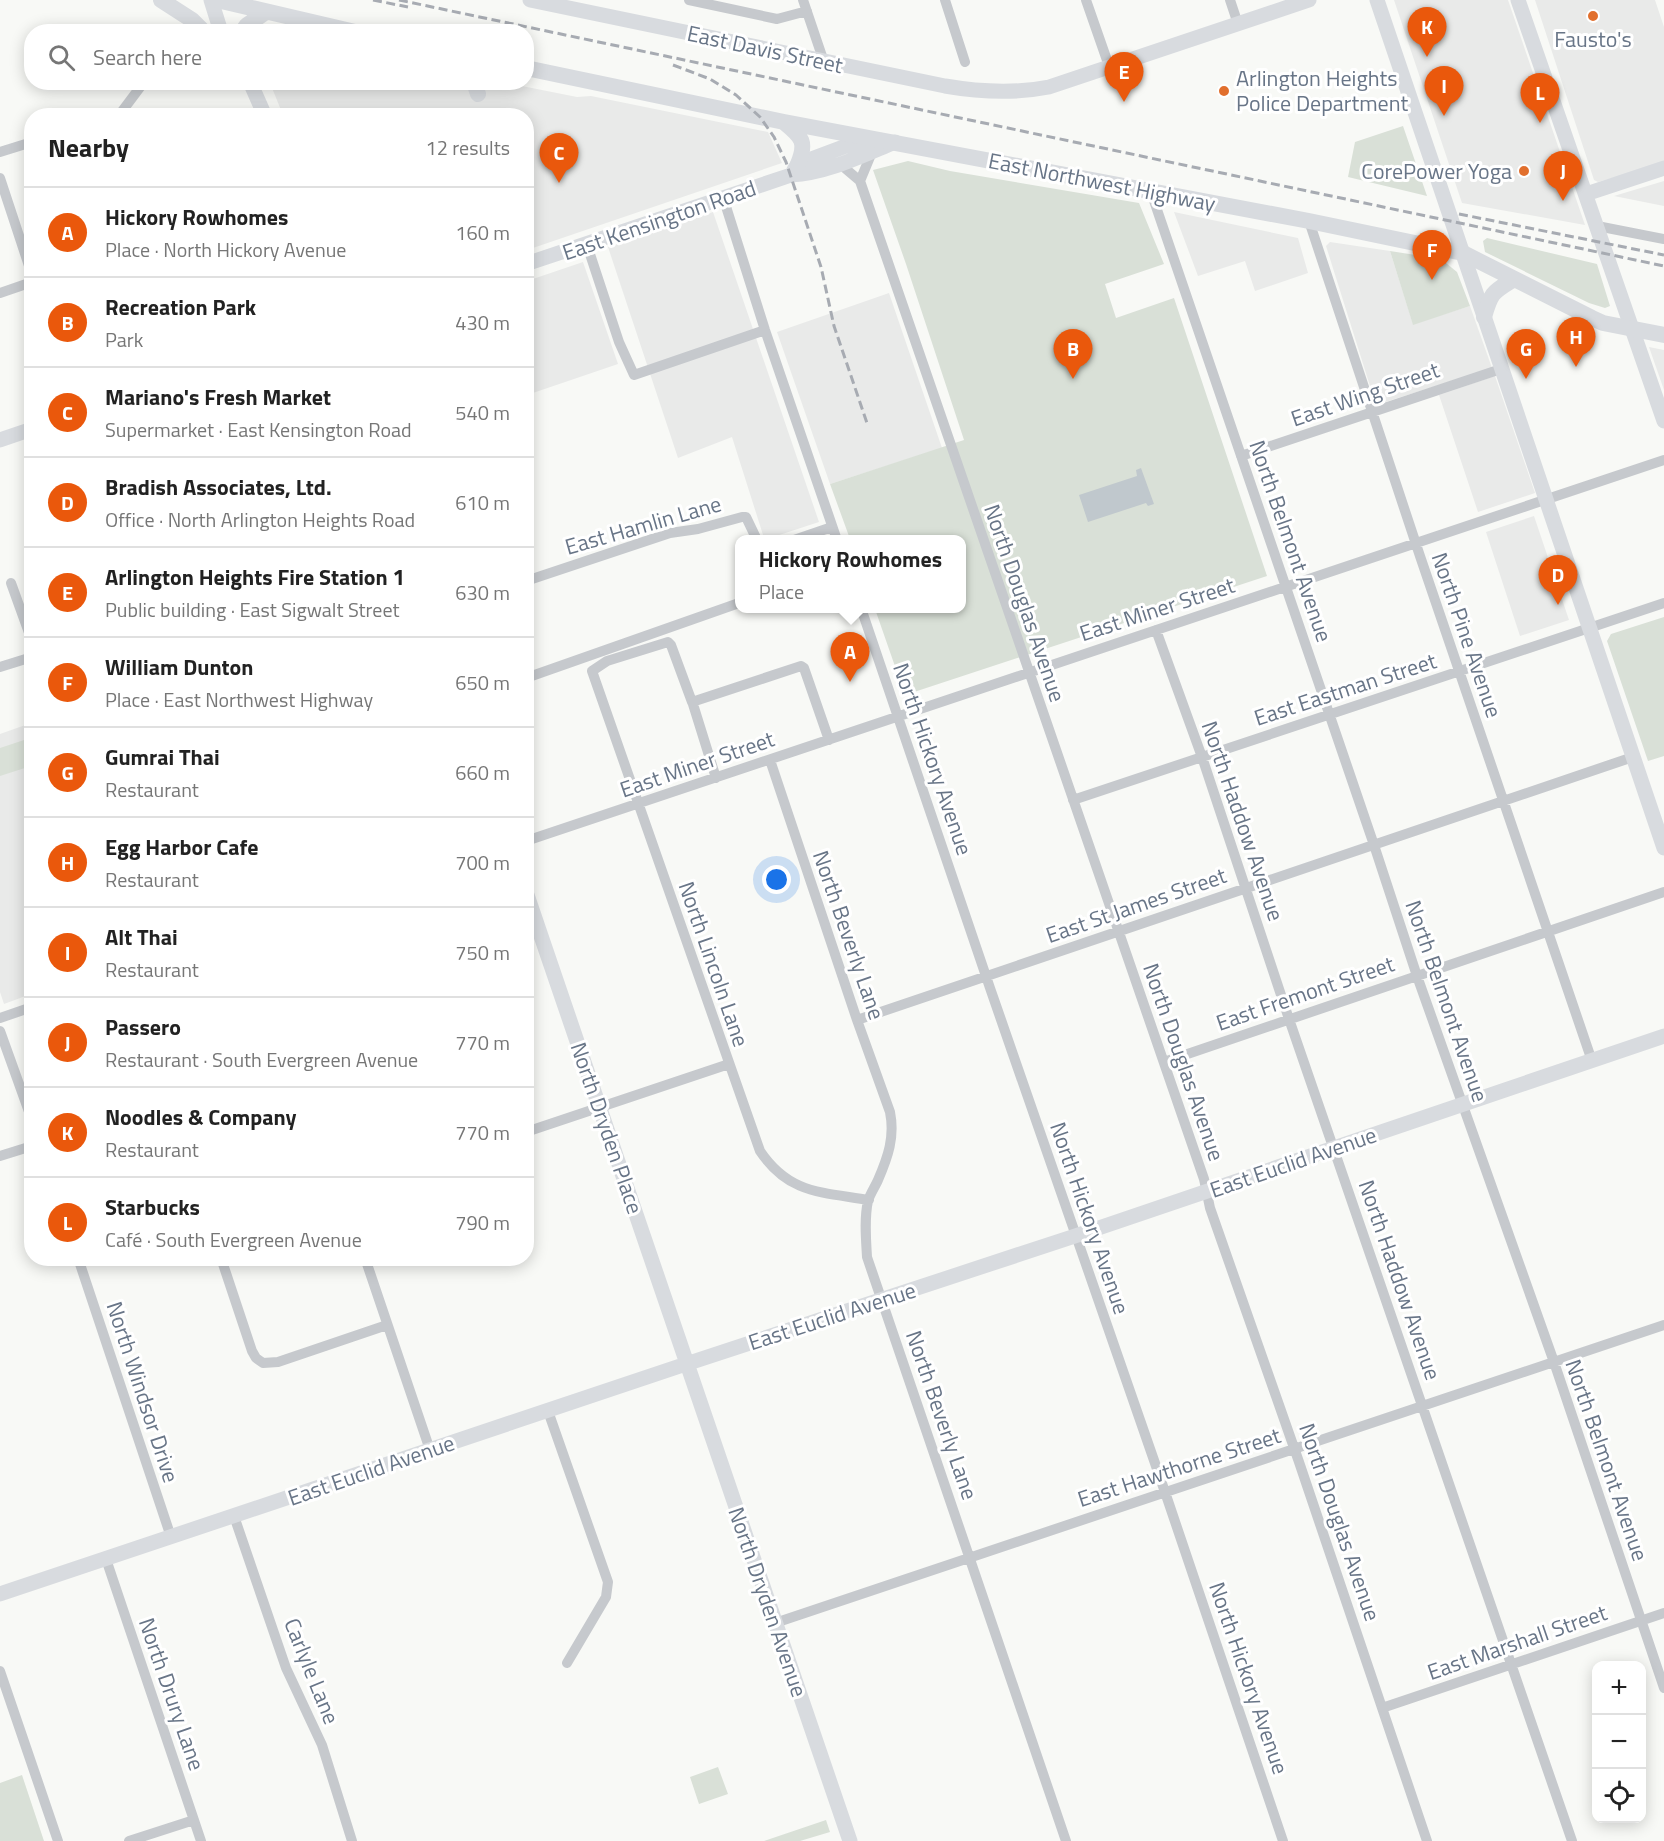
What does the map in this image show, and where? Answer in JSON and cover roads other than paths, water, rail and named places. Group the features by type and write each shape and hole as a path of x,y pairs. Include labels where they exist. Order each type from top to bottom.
{"main road":[{"path":"161,0 196,24"},
{"path":"217,0 313,24"},
{"path":"248,24 266,12"},
{"name":"East Northwest Highway","path":"534,70 784,122 1309,221 1463,253 1592,318 1664,336"},
{"path":"784,122 801,139 804,148 794,170"},
{"path":"1484,317 1489,298 1514,279"}],"street":[{"path":"211,0 218,24"},
{"path":"217,0 225,24"},
{"name":"East Davis Street","path":"530,0 945,86 1000,92 1049,87 1309,0"},
{"name":"East Davis Street","path":"689,0 777,19 805,6"},
{"path":"945,0 965,62"},
{"path":"1086,0 1109,66"},
{"path":"1230,0 1238,24"},
{"path":"1377,0 1664,848"},
{"path":"1518,0 1664,421"},
{"path":"805,6 824,62"},
{"path":"124,108 138,90"},
{"path":"254,90 261,108"},
{"name":"East Kensington Road","path":"794,170 808,174 895,142"},
{"name":"East Kensington Road","path":"534,262 723,197 794,170 846,146 895,142"},
{"path":"0,152 24,144"},
{"path":"840,164 860,181 872,152"},
{"path":"1586,194 1664,168"},
{"path":"0,178 24,251"},
{"name":"North Douglas Avenue","path":"860,181 1203,1176 1210,1208 1295,1449 1427,1841"},
{"name":"North Belmont Avenue","path":"1151,192 1461,1105 1554,1362 1664,1688"},
{"path":"723,197 765,330 835,535"},
{"name":"North Pine Avenue","path":"1309,221 1458,672 1592,1061"},
{"path":"1597,226 1664,239"},
{"path":"587,245 619,342 634,375 765,330"},
{"path":"0,293 24,285"},
{"name":"East Wing Street","path":"1241,456 1501,369"},
{"path":"0,440 24,432"},
{"name":"East Miner Street","path":"534,838 1664,460"},
{"name":"East Hamlin Lane","path":"534,578 670,533 741,517 746,517 755,535"},
{"path":"809,535 832,527"},
{"path":"11,583 24,619"},
{"name":"East Eastman Street","path":"1073,800 1664,603"},
{"path":"534,675 735,604"},
{"name":"North Hickory Avenue","path":"862,613 986,977 1166,1492 1283,1841"},
{"name":"North Haddow Avenue","path":"1156,630 1202,757 1333,1148 1572,1841"},
{"name":"North Lincoln Lane","path":"692,701 668,642 607,661 592,671 754,1138 768,1163 787,1181 812,1191 868,1200"},
{"path":"0,667 24,660"},
{"path":"716,778 692,701 801,666 804,668 829,740"},
{"name":"East St James Street","path":"857,1020 1633,757"},
{"name":"North Beverly Lane","path":"770,760 893,1124 888,1159 868,1200 865,1234 867,1257 1066,1841"},
{"name":"East Fremont Street","path":"1164,1062 1664,892"},
{"name":"North Dryden Place","path":"534,915 601,1107 686,1364"},
{"path":"0,1018 24,1010"},
{"path":"0,1031 24,1098"},
{"name":"East Euclid Avenue","path":"0,1594 1076,1236 1664,1036"},
{"path":"534,1129 729,1064"},
{"path":"0,1156 24,1148"},
{"name":"North Windsor Drive","path":"81,1266 171,1537"},
{"path":"224,1266 252,1351 262,1363 278,1362 387,1325"},
{"path":"368,1266 430,1450"},
{"name":"East Hawthorne Street","path":"775,1623 1664,1325"},
{"name":"North Dryden Avenue","path":"686,1364 850,1841"},
{"path":"548,1411 608,1582 606,1597 567,1663"},
{"name":"Carlyle Lane","path":"234,1516 286,1668 322,1745 352,1841"},
{"name":"North Drury Lane","path":"106,1559 201,1841"},
{"name":"East Marshall Street","path":"1382,1708 1664,1613"},
{"path":"0,1671 58,1841"},
{"path":"129,1841 194,1820"}],"railway":[{"path":"373,0 408,7"},
{"path":"399,0 513,24"},
{"path":"534,28 1664,266"},
{"path":"673,65 710,79 736,95 760,117 774,137 786,162 821,267 834,326 867,423"},
{"path":"1459,214 1664,255"}],"place":[{"name":"Fausto's","path":"1593,16"},
{"name":"Noodles & Company","path":"1427,57"},
{"name":"Arlington Heights Police Department","path":"1224,91"},
{"name":"Arlington Heights Fire Station 1","path":"1124,102"},
{"name":"Alt Thai","path":"1444,116"},
{"name":"Starbucks","path":"1540,123"},
{"name":"CorePower Yoga","path":"1524,171"},
{"name":"Mariano's Fresh Market","path":"559,183"},
{"name":"Passero","path":"1563,201"},
{"name":"William Dunton","path":"1432,280"},
{"name":"Egg Harbor Cafe","path":"1576,367"},
{"name":"Recreation Park","path":"1073,379"},
{"name":"Gumrai Thai","path":"1526,379"},
{"name":"Bradish Associates, Ltd.","path":"1558,605"},
{"name":"Hickory Rowhomes","path":"850,682"}]}
